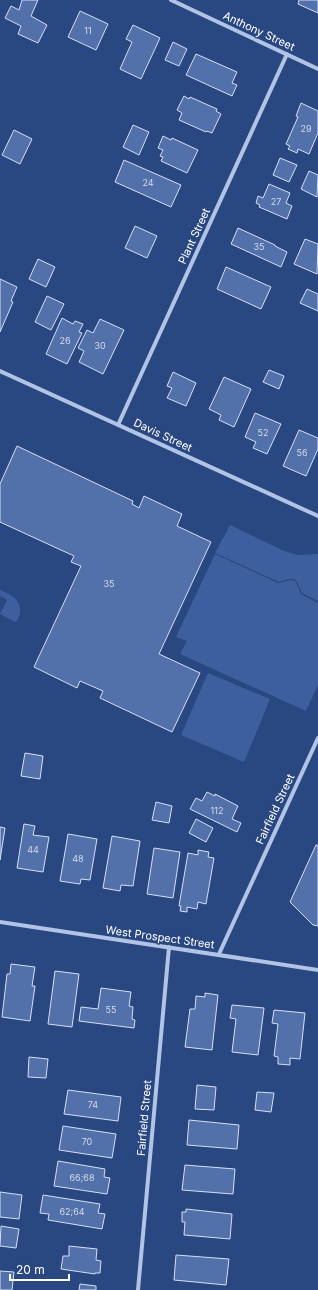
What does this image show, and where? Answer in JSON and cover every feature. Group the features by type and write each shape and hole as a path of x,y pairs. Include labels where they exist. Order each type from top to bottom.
{"street":[{"name":"Anthony Street","path":"171,0 318,69"},
{"name":"Plant Street","path":"118,425 287,54"},
{"name":"Davis Street","path":"0,371 318,516"},
{"name":"Fairfield Street","path":"219,954 318,738"},
{"name":"West Prospect Street","path":"0,922 318,970"},
{"name":"Fairfield Street","path":"138,1290 169,947"}],"shaded area":[{"path":"230,525 284,551 298,555 318,554 318,601 302,593 298,583 294,579 279,582 215,553"},
{"path":"215,554 278,583 293,580 297,584 301,594 318,603 318,685 306,711 180,654 187,641 176,637"},
{"path":"0,590 10,595 17,601 20,609 17,621 15,622 0,614 7,600 0,596"},
{"path":"208,673 270,699 244,762 181,735"}],"building":[{"path":"22,0 38,0 31,16 47,25 38,43 18,34 21,26 5,18 11,6 19,10"},
{"path":"299,0 318,0 318,13 298,4"},
{"path":"80,11 108,24 96,50 68,37"},
{"path":"133,25 160,38 141,79 120,69 132,42 126,39"},
{"path":"173,42 187,49 179,66 165,60"},
{"path":"196,54 237,72 232,83 237,85 232,96 186,75"},
{"path":"184,96 189,99 190,97 217,109 216,111 221,114 212,133 206,132 179,120 182,113 177,110"},
{"path":"301,103 318,111 318,133 309,154 298,149 297,153 288,149 290,146 286,144 298,117 296,116"},
{"path":"133,125 149,132 139,155 123,147"},
{"path":"14,130 32,139 20,164 2,155"},
{"path":"163,136 171,140 172,138 198,150 187,173 161,161 163,157 160,156 163,150 158,148"},
{"path":"280,158 297,165 289,182 273,175"},
{"path":"124,160 181,185 171,207 115,182"},
{"path":"309,171 318,175 317,197 301,189"},
{"path":"269,184 290,193 286,203 292,206 287,219 259,207 260,205 256,203 258,196 263,198"},
{"path":"135,226 157,236 147,258 125,248"},
{"path":"238,228 287,252 281,267 231,244"},
{"path":"305,239 318,244 317,274 294,264"},
{"path":"38,259 55,267 46,287 29,279"},
{"path":"226,267 271,287 261,309 217,289"},
{"path":"0,279 17,287 11,301 13,302 0,332"},
{"path":"307,289 318,294 318,311 300,303"},
{"path":"47,296 64,304 51,330 35,322"},
{"path":"62,318 73,324 75,321 83,324 79,332 82,333 67,364 46,354"},
{"path":"100,319 124,330 103,374 79,362 84,351 78,348 87,330 93,333"},
{"path":"269,370 284,376 279,389 263,382"},
{"path":"173,372 196,383 186,406 167,398 172,388 167,386"},
{"path":"224,377 251,389 234,427 219,420 221,415 209,409"},
{"path":"255,413 281,424 267,454 253,448 256,442 245,437"},
{"path":"299,430 318,438 318,449 306,476 283,466"},
{"path":"17,446 133,501 132,504 139,508 144,496 182,514 177,526 211,542 159,654 200,673 172,732 100,698 103,691 80,681 77,688 34,667 81,566 71,562 74,556 0,522 0,484"},
{"path":"25,753 43,756 40,779 21,776"},
{"path":"207,792 215,796 215,794 238,806 232,819 241,823 237,832 190,809 196,798 202,801"},
{"path":"156,802 172,806 169,823 152,820"},
{"path":"196,819 213,828 206,842 189,833"},
{"path":"24,824 35,826 33,835 49,837 43,872 17,868"},
{"path":"0,827 5,828 0,860"},
{"path":"68,834 97,839 90,880 81,879 80,884 60,881"},
{"path":"112,836 140,841 133,886 121,885 120,891 103,888"},
{"path":"316,845 318,845 318,926 313,925 290,902"},
{"path":"154,848 180,852 173,898 147,894"},
{"path":"198,850 209,852 208,857 214,858 206,904 198,902 197,909 187,907 187,912 180,911 181,906 179,906 188,853 198,855"},
{"path":"11,964 35,967 32,986 35,986 30,1021 2,1017 7,974 10,974"},
{"path":"55,971 79,974 72,1027 48,1024"},
{"path":"101,988 131,992 129,1006 133,1007 132,1019 135,1020 134,1028 79,1021 81,1007 98,1009"},
{"path":"205,993 218,995 212,1050 185,1047 190,1009 195,1009 196,996 205,997"},
{"path":"232,1005 264,1008 258,1055 232,1052 236,1019 230,1018"},
{"path":"274,1010 305,1013 300,1059 290,1058 290,1065 278,1064 278,1057 274,1056 278,1024 272,1023"},
{"path":"29,1057 48,1059 46,1078 28,1077"},
{"path":"197,1085 216,1087 214,1110 195,1109"},
{"path":"68,1090 121,1097 118,1121 64,1114"},
{"path":"257,1092 274,1093 271,1112 255,1110"},
{"path":"189,1120 239,1125 237,1149 187,1145"},
{"path":"63,1126 116,1134 112,1158 59,1150"},
{"path":"58,1161 105,1169 104,1177 110,1178 107,1194 54,1186"},
{"path":"185,1165 235,1169 233,1194 182,1190"},
{"path":"0,1192 22,1195 19,1219 0,1217"},
{"path":"43,1195 100,1204 98,1213 105,1214 102,1229 48,1220 49,1214 40,1213"},
{"path":"186,1209 232,1214 230,1239 184,1235 185,1222 182,1222 182,1212 186,1212"},
{"path":"1,1226 19,1229 16,1248 0,1246"},
{"path":"69,1246 97,1249 96,1260 101,1261 100,1273 95,1274 61,1269 63,1256 69,1256"},
{"path":"176,1255 229,1259 226,1285 174,1280"},
{"path":"0,1271 14,1272 12,1290 0,1290"},
{"path":"80,1284 96,1286 96,1290 79,1290"}]}
